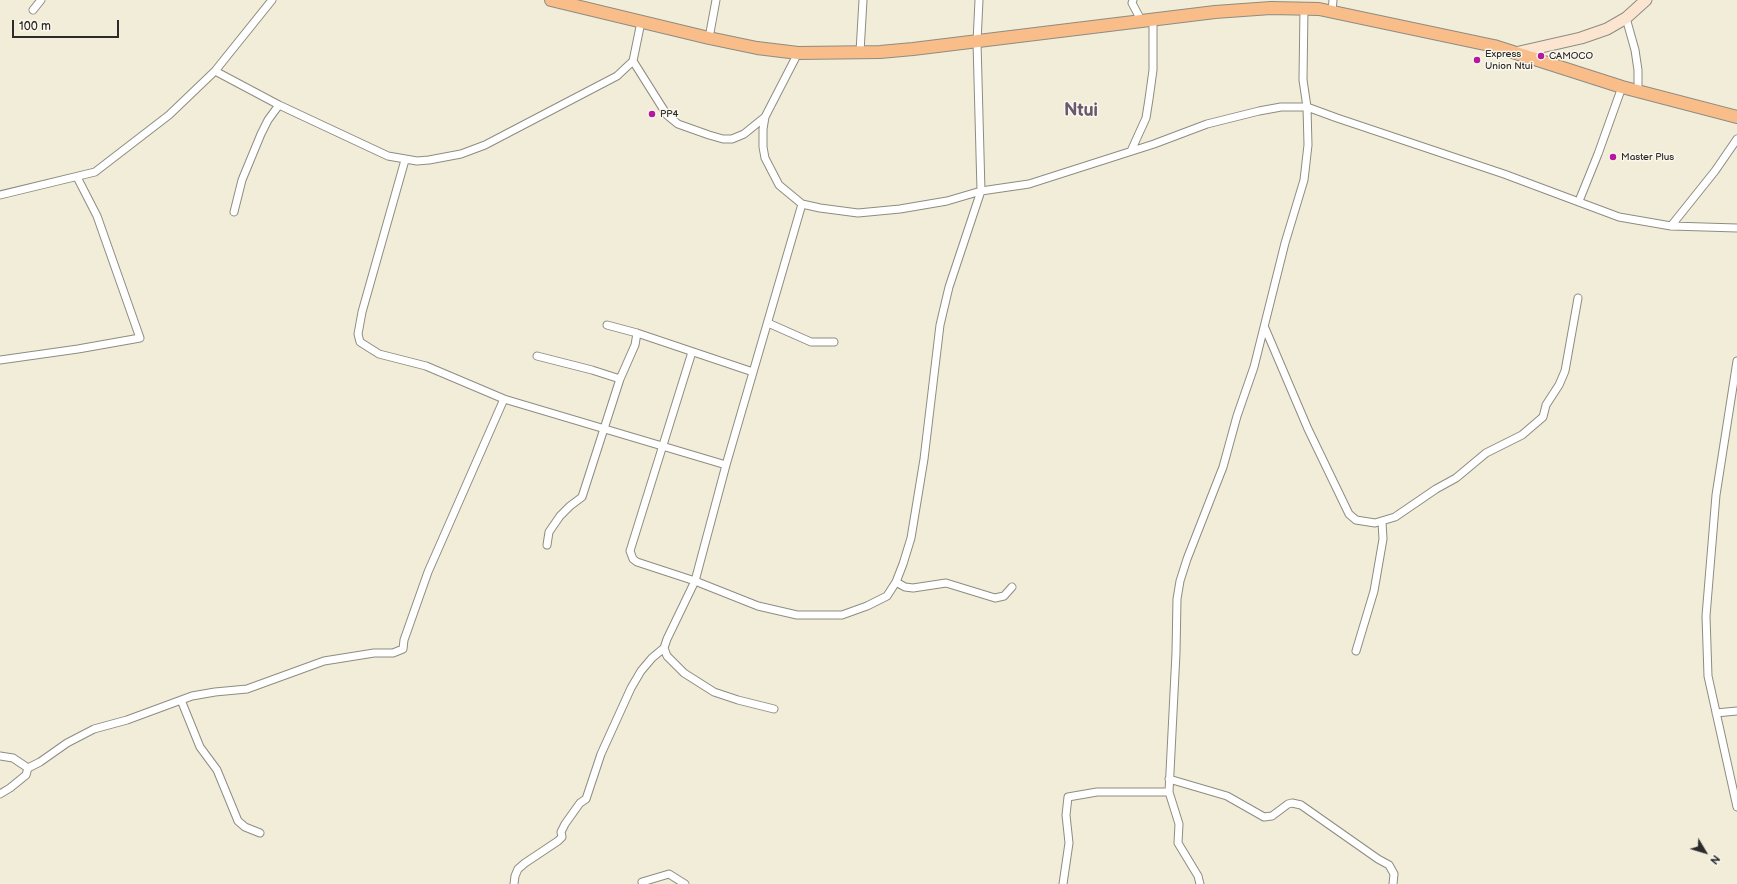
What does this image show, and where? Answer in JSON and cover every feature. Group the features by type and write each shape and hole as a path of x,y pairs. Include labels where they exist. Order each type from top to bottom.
{"highway":[{"path":"551,0 709,38 757,48 798,53 913,49 1215,12 1332,6 1494,46 1622,87 1737,117"}],"main road":[{"path":"1515,53 1581,38 1607,29 1626,18 1646,0"}],"street":[{"path":"33,10 41,0"},
{"path":"0,195 95,172 169,115 215,71 272,0"},
{"path":"709,38 716,0"},
{"path":"860,52 863,0"},
{"path":"692,352 630,551 630,556 637,562 695,581 758,606 797,615 819,616 842,614 867,606 887,596 896,582 910,538 917,503 924,459 940,325 949,287 981,191 977,42 979,0"},
{"path":"1131,151 1146,118 1152,70 1147,20 1132,3 1133,0"},
{"path":"1200,884 1198,876 1178,843 1178,824 1169,792 1176,653 1175,617 1180,581 1223,467 1237,416 1254,367 1304,180 1308,145 1303,80 1304,8"},
{"path":"1626,18 1635,50 1638,70 1638,90"},
{"path":"215,71 279,106 388,156 417,161 461,154 485,145 617,76 630,66 633,61 641,22"},
{"path":"798,53 765,117 763,147 770,171 779,185 802,204 820,208 866,212 933,204 981,191 1029,184 1131,151 1206,124 1229,118 1281,107 1306,107 1504,174 1619,217 1671,226 1737,228"},
{"path":"633,61 667,115 678,124 709,136 722,139 732,139 744,134 765,117"},
{"path":"1579,201 1622,87"},
{"path":"234,212 242,180 258,140 268,120 279,106"},
{"path":"1671,226 1728,154 1737,139"},
{"path":"405,160 362,312 359,339 364,345 379,354 432,368 504,399 726,465"},
{"path":"0,360 78,349 140,338 97,216 77,177"},
{"path":"514,884 518,869 558,842 562,837 561,832 565,824 580,803 586,799 601,754 631,688 648,662 664,648 695,581 726,465 802,204"},
{"path":"1265,328 1308,428 1349,514 1356,520 1382,522 1395,517 1436,488 1448,483 1486,453 1522,435 1543,417 1546,405 1559,385 1565,371 1578,298"},
{"path":"768,323 811,342 834,342"},
{"path":"607,325 640,334 753,372"},
{"path":"547,545 549,532 560,516 582,497 620,379 640,334"},
{"path":"536,356 592,370 620,379"},
{"path":"1737,361 1716,496 1706,616 1708,676 1737,806"},
{"path":"0,794 26,775 28,768 94,729 127,720 181,700 215,692 246,689 324,661 358,655 392,653 403,649 404,640 428,572 504,399"},
{"path":"1356,651 1374,592 1383,539 1382,522"},
{"path":"896,582 905,587 912,588 946,583 995,598 1004,596 1012,587"},
{"path":"664,648 667,656 684,673 714,692 774,709"},
{"path":"181,700 200,747 217,770 238,821 245,827 260,833"},
{"path":"1716,713 1737,711"},
{"path":"0,756 12,758 28,768"},
{"path":"1169,779 1227,796 1264,817 1272,816 1288,804 1292,803 1301,805 1378,859 1389,865 1394,874 1393,884"},
{"path":"1063,884 1069,843 1066,815 1068,797 1098,792 1169,792"},
{"path":"642,882 669,874 685,884"}],"place":[{"name":"CAMOCO","path":"1541,56"},
{"name":"Express Union Ntui","path":"1477,60"},
{"name":"PP4","path":"652,114"},
{"name":"Master Plus","path":"1613,157"}],"district":[{"name":"Ntui","path":"1081,111"}]}
